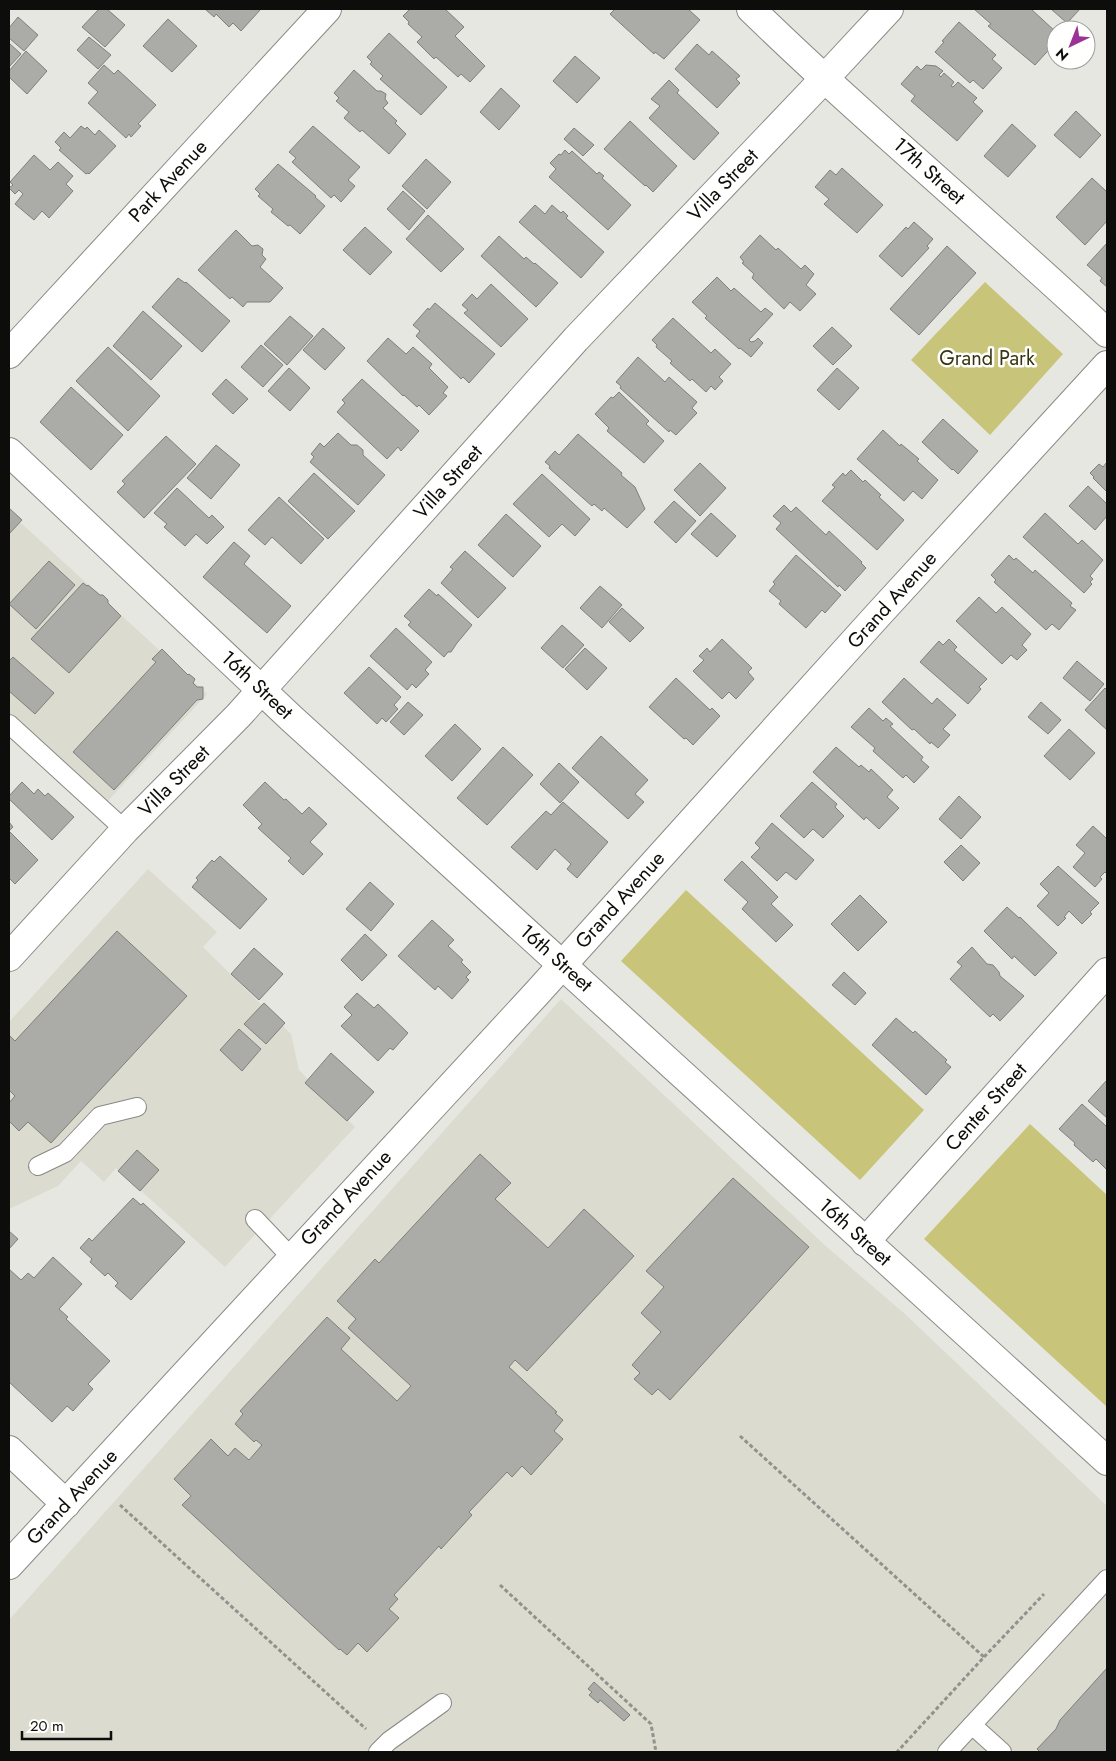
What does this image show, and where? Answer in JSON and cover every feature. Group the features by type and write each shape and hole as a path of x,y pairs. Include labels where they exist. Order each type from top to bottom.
{"street":[{"name":"Park Avenue","path":"9,354 327,9"},
{"name":"17th Street","path":"751,9 824,79 1006,239 1107,333"},
{"name":"Villa Street","path":"9,957 125,830 238,716 576,339 824,79 888,9"},
{"name":"Grand Avenue","path":"9,1565 563,964 1107,365"},
{"name":"16th Street","path":"9,452 261,689 1107,1461"},
{"name":"Center Street","path":"865,1242 1107,972"},
{"path":"9,1450 66,1504"}],"lane":[{"path":"9,724 125,830"},
{"path":"38,1166 65,1153 100,1116 137,1108"},
{"path":"255,1219 291,1257"},
{"path":"947,1752 1107,1579"},
{"path":"378,1752 389,1741 442,1703"},
{"path":"972,1725 1002,1752"}],"path":[{"path":"740,1436 984,1658"},
{"path":"120,1505 366,1729"},
{"path":"500,1585 651,1724 656,1752"},
{"path":"897,1752 1044,1594"}],"shaded area":[{"path":"9,512 207,694 105,804 9,716"},
{"path":"148,869 217,932 203,947 291,1034 299,1070 355,1127 225,1267 116,1168 104,1182 81,1161 58,1186 9,1209 9,1022"},
{"path":"561,999 828,1248 905,1314 1107,1506 1107,1752 9,1752 9,1620"}],"green space":[{"name":"Grand Park","path":"985,282 1063,354 990,435 911,360"},
{"path":"686,890 924,1110 860,1180 621,961"},
{"path":"1030,1124 1107,1195 1107,1407 924,1239"}],"building":[{"path":"99,9 107,9 125,25 105,47 82,27"},
{"path":"205,9 261,9 241,31 233,23 229,27 216,14 214,17"},
{"path":"410,9 445,9 464,27 455,36 485,66 470,82 461,74 458,77 436,57 434,59 417,42 422,37 408,24 409,22 403,16"},
{"path":"615,9 688,9 700,20 664,59 655,52 654,54 610,14"},
{"path":"974,9 1031,9 1046,23 1046,53 1035,65 988,26 991,24"},
{"path":"1051,9 1080,9 1070,20 1064,20"},
{"path":"18,17 38,35 24,51 9,38 9,28"},
{"path":"168,19 197,46 172,72 143,46"},
{"path":"959,22 996,55 992,59 1002,68 983,89 973,80 970,83 935,52"},
{"path":"389,33 447,87 421,115 380,79 383,76 370,64 372,62 367,57"},
{"path":"89,37 111,55 98,69 77,50"},
{"path":"9,43 21,54 9,67"},
{"path":"697,44 709,55 712,51 740,76 736,79 740,83 717,108 675,69"},
{"path":"26,51 47,71 27,94 9,77 9,71"},
{"path":"575,56 600,78 577,103 553,81"},
{"path":"104,65 114,74 118,70 156,105 138,124 141,126 131,137 129,134 126,138 88,103 98,92 88,83"},
{"path":"926,65 936,66 943,71 939,75 941,77 944,73 954,82 951,86 953,87 958,82 977,98 973,102 983,111 957,141 911,101 915,96 901,84 917,66 921,70"},
{"path":"354,70 377,91 386,94 385,99 388,103 383,108 397,121 395,123 406,134 389,154 362,130 360,132 344,118 349,112 336,101 339,98 334,93"},
{"path":"669,80 679,90 677,93 719,133 694,160 649,118 660,106 651,99"},
{"path":"501,88 520,106 499,130 480,112"},
{"path":"1076,111 1101,135 1080,158 1054,135"},
{"path":"630,121 677,166 653,192 604,149"},
{"path":"1012,124 1036,146 1008,177 984,156"},
{"path":"81,126 85,129 87,127 95,135 99,130 116,146 89,174 86,174 59,150 61,148 55,142 64,132 70,138"},
{"path":"313,126 360,167 348,180 355,186 341,202 334,195 331,198 292,162 296,158 289,152"},
{"path":"574,128 594,145 583,156 564,139"},
{"path":"565,150 569,154 572,151 597,174 599,172 604,176 602,178 631,205 608,230 549,177 556,169 550,163"},
{"path":"34,155 50,170 58,162 73,176 66,184 73,191 49,218 42,211 34,220 15,204 23,194 19,190 15,194 9,188 13,185 10,182"},
{"path":"426,159 451,182 427,209 402,186"},
{"path":"278,164 325,206 300,234 271,212 273,209 258,196 260,194 255,189"},
{"path":"842,168 883,205 857,233 824,204 829,199 815,187 830,170 836,175"},
{"path":"1092,178 1107,192 1107,221 1085,245 1056,217"},
{"path":"403,191 425,211 409,230 387,209"},
{"path":"535,205 545,214 552,205 561,213 563,211 568,216 566,218 604,252 581,278 519,222"},
{"path":"428,215 464,249 441,272 406,239"},
{"path":"914,222 933,239 927,246 929,248 902,277 879,256 906,227 908,229"},
{"path":"365,227 392,252 370,275 343,250"},
{"path":"236,230 252,246 258,245 263,249 262,255 266,259 260,267 283,288 270,302 247,302 243,307 232,297 230,299 198,270"},
{"path":"760,235 801,269 805,265 814,274 806,285 816,294 800,311 790,302 784,309 752,278 754,274 742,263 744,262 740,257"},
{"path":"499,236 524,259 526,257 535,263 558,283 536,307 481,256"},
{"path":"1107,243 1107,287 1100,281 1102,278 1087,265"},
{"path":"947,246 976,273 919,335 890,309"},
{"path":"717,277 731,291 734,288 761,312 765,308 773,314 749,340 751,342 758,338 763,343 751,357 739,349 705,318 707,316 692,302"},
{"path":"178,278 186,282 230,321 202,352 152,307"},
{"path":"491,284 528,319 501,347 464,313 468,310 462,305 472,294 477,299"},
{"path":"435,303 495,354 469,383 463,377 461,379 416,336 420,331 413,325"},
{"path":"143,311 182,346 151,380 113,346"},
{"path":"290,316 313,336 287,365 264,344"},
{"path":"673,318 711,353 715,349 731,364 719,377 723,381 715,390 711,386 706,392 692,379 690,381 656,347 657,345 652,340"},
{"path":"832,327 852,346 833,365 813,346"},
{"path":"323,328 345,348 325,370 303,350"},
{"path":"388,338 406,354 413,347 432,364 429,368 448,387 443,393 447,396 429,415 419,405 417,407 403,396 367,361"},
{"path":"261,345 283,365 263,387 241,367"},
{"path":"108,347 160,396 128,431 76,381"},
{"path":"638,357 665,382 669,377 697,402 692,408 697,413 676,435 670,430 669,432 620,388 621,386 616,382"},
{"path":"289,368 310,388 290,411 268,391"},
{"path":"837,368 859,388 839,410 817,390"},
{"path":"226,379 248,399 233,414 212,394"},
{"path":"362,379 419,431 401,451 398,447 387,459 337,412 345,403 342,400"},
{"path":"71,387 123,435 91,470 40,422"},
{"path":"619,392 649,421 646,424 664,441 644,463 607,431 609,428 595,414 611,397 613,398"},
{"path":"943,419 978,451 958,474 922,442"},
{"path":"883,430 900,446 901,444 919,459 917,461 938,480 922,499 913,491 904,501 857,459"},
{"path":"338,433 351,445 357,445 363,450 363,455 385,475 358,505 310,462 314,457 311,454 320,443 324,447"},
{"path":"578,434 635,487 645,509 627,528 604,508 602,511 594,504 592,506 549,468 550,466 545,462 555,451 559,455"},
{"path":"166,436 196,464 144,518 117,492 125,484 122,481"},
{"path":"216,445 240,465 211,499 187,478"},
{"path":"1107,462 1107,492 1090,473 1099,464 1103,467"},
{"path":"700,463 726,488 700,516 674,490"},
{"path":"851,470 863,482 865,480 881,495 879,497 904,520 877,550 822,501 835,487 832,485 843,473 845,476"},
{"path":"314,473 355,511 328,539 288,501"},
{"path":"542,474 590,519 575,536 562,524 549,537 513,504"},
{"path":"1088,486 1107,504 1107,516 1095,530 1069,506"},
{"path":"177,488 209,518 212,515 224,527 207,544 196,534 185,546 164,527 167,524 154,513"},
{"path":"279,497 324,539 301,564 272,537 265,545 248,530"},
{"path":"674,501 696,521 676,543 654,522"},
{"path":"784,505 791,512 796,507 826,535 829,531 862,562 866,568 845,591 839,585 838,587 776,529 781,523 773,516"},
{"path":"9,508 22,520 9,534"},
{"path":"711,513 736,536 717,557 691,534"},
{"path":"1045,513 1078,544 1082,540 1103,560 1090,576 1093,579 1090,582 1092,584 1084,593 1023,537"},
{"path":"506,514 541,546 513,577 478,545"},
{"path":"234,542 250,556 244,564 291,606 267,633 203,577"},
{"path":"465,551 506,588 478,618 441,583 453,569 450,567"},
{"path":"796,555 841,595 825,613 822,610 806,628 779,604 781,601 769,591 775,584 773,582"},
{"path":"1009,555 1014,560 1016,558 1033,573 1035,570 1072,603 1070,606 1076,610 1059,630 1052,624 1046,630 994,582 996,580 991,575"},
{"path":"49,561 75,585 36,629 9,604"},
{"path":"83,583 100,595 103,595 121,616 69,673 31,639"},
{"path":"600,586 622,605 602,628 580,608"},
{"path":"429,589 437,596 438,594 472,625 451,652 448,652 444,657 408,625 411,622 404,616"},
{"path":"979,597 996,613 1002,607 1031,634 1022,645 1027,650 1017,660 1011,655 1002,664 956,621"},
{"path":"622,608 644,628 630,642 609,622"},
{"path":"562,625 584,645 563,668 541,648"},
{"path":"396,628 432,662 425,670 429,674 416,688 412,684 407,690 370,656"},
{"path":"722,639 752,668 748,672 754,679 736,699 729,692 722,699 693,671 704,660 699,656 707,648 710,652"},
{"path":"949,639 957,647 954,650 987,679 979,687 981,689 968,704 920,662 939,641 943,645"},
{"path":"585,648 607,668 587,690 565,669"},
{"path":"162,649 188,675 195,679 193,683 197,687 203,687 203,699 197,700 114,790 73,752 156,662 152,659"},
{"path":"13,657 54,693 35,714 9,691 9,661"},
{"path":"1077,661 1104,684 1090,701 1063,678"},
{"path":"369,667 401,697 394,705 398,709 386,722 382,718 377,724 344,693"},
{"path":"676,678 710,710 712,708 720,716 693,745 649,707"},
{"path":"904,678 932,704 937,698 956,715 943,729 950,735 938,748 931,742 930,744 914,729 912,730 882,702"},
{"path":"1105,688 1107,690 1107,730 1085,710"},
{"path":"408,702 423,715 404,735 390,722"},
{"path":"1041,702 1061,720 1048,734 1028,717"},
{"path":"869,708 883,721 886,718 893,724 890,726 923,757 921,760 929,767 914,783 906,775 903,778 873,751 875,748 851,727"},
{"path":"455,724 481,749 452,781 425,756"},
{"path":"1069,729 1095,753 1070,780 1044,756"},
{"path":"601,736 648,780 635,794 644,802 628,819 572,768"},
{"path":"503,747 533,775 487,825 457,798"},
{"path":"836,747 859,767 861,765 869,772 871,769 893,790 887,797 899,808 879,829 866,817 864,820 813,772"},
{"path":"559,763 579,782 560,803 540,784"},
{"path":"22,782 34,794 38,789 45,796 48,793 74,817 52,840 9,799 9,796"},
{"path":"265,782 302,814 309,807 327,824 310,842 323,854 303,875 288,861 291,858 258,828 262,824 243,805"},
{"path":"812,782 837,804 835,807 844,816 823,838 813,829 804,838 780,816"},
{"path":"959,796 981,817 961,839 939,819"},
{"path":"563,802 608,842 577,878 567,869 571,864 555,849 537,870 511,847 546,811 551,815"},
{"path":"9,822 13,827 9,831"},
{"path":"772,823 814,860 796,880 786,872 777,881 751,857 760,848 755,843"},
{"path":"1093,826 1107,839 1107,874 1105,872 1100,877 1102,879 1095,887 1073,867 1085,853 1076,845"},
{"path":"9,831 38,860 15,884 9,878"},
{"path":"961,845 980,863 963,881 944,862"},
{"path":"220,856 267,899 240,929 192,887 198,880 196,878 212,860 214,862"},
{"path":"742,861 778,897 771,904 793,925 776,942 742,909 748,902 724,880"},
{"path":"1058,866 1099,903 1082,924 1069,911 1064,917 1066,918 1058,926 1037,906 1049,893 1040,884"},
{"path":"370,882 394,904 371,931 346,909"},
{"path":"860,895 887,922 858,951 831,924"},
{"path":"1007,907 1057,953 1035,976 1014,956 1012,959 984,931"},
{"path":"432,920 454,940 448,946 463,960 461,962 471,972 466,977 469,980 452,999 438,986 435,990 398,956"},
{"path":"117,931 187,996 51,1143 28,1122 19,1131 9,1121 9,1103 15,1096 9,1090 9,1035 15,1041"},
{"path":"365,934 387,955 362,981 341,960"},
{"path":"972,947 987,964 993,965 1000,976 1024,996 1000,1021 993,1014 990,1017 950,979 962,966 957,962"},
{"path":"254,948 283,974 259,1000 231,974"},
{"path":"844,972 866,993 855,1005 832,985"},
{"path":"357,993 374,1008 378,1004 408,1033 393,1050 390,1048 378,1061 341,1026 352,1015 344,1007"},
{"path":"264,1003 285,1023 266,1044 244,1024"},
{"path":"896,1018 913,1033 915,1031 947,1060 945,1062 951,1067 926,1095 872,1045"},
{"path":"239,1029 261,1049 242,1071 220,1050"},
{"path":"331,1053 374,1092 347,1121 305,1083"},
{"path":"1107,1080 1107,1118 1088,1101"},
{"path":"1082,1104 1107,1127 1107,1170 1096,1159 1093,1162 1059,1129"},
{"path":"137,1150 159,1170 140,1191 118,1171"},
{"path":"480,1154 511,1183 495,1199 548,1248 584,1209 634,1256 527,1371 515,1360 509,1367 557,1412 555,1413 563,1420 554,1431 563,1439 531,1475 522,1466 512,1477 507,1472 469,1512 472,1515 441,1549 439,1546 394,1595 398,1599 389,1609 399,1618 367,1652 358,1643 347,1655 339,1650 182,1505 191,1496 174,1479 211,1439 228,1456 235,1448 249,1460 262,1445 256,1440 254,1442 235,1424 243,1414 240,1411 327,1317 350,1338 341,1349 397,1401 411,1386 348,1328 356,1319 337,1301 375,1259 379,1263"},
{"path":"733,1178 809,1247 670,1400 658,1389 652,1395 634,1379 640,1373 632,1365 661,1332 641,1313 664,1287 646,1271"},
{"path":"133,1198 141,1205 143,1203 185,1242 131,1300 115,1286 118,1283 108,1273 105,1276 90,1262 92,1259 80,1248 89,1238 92,1241"},
{"path":"9,1231 18,1239 9,1249"},
{"path":"53,1257 82,1284 59,1309 68,1317 66,1319 110,1361 88,1384 93,1389 73,1411 67,1406 52,1422 9,1382 9,1269 21,1280 28,1273 34,1278"},
{"path":"1107,1668 1107,1752 1040,1752 1037,1749 1056,1729 1060,1720"},
{"path":"594,1682 630,1715 624,1721 600,1700 598,1703 589,1695 592,1692 588,1689"}]}
